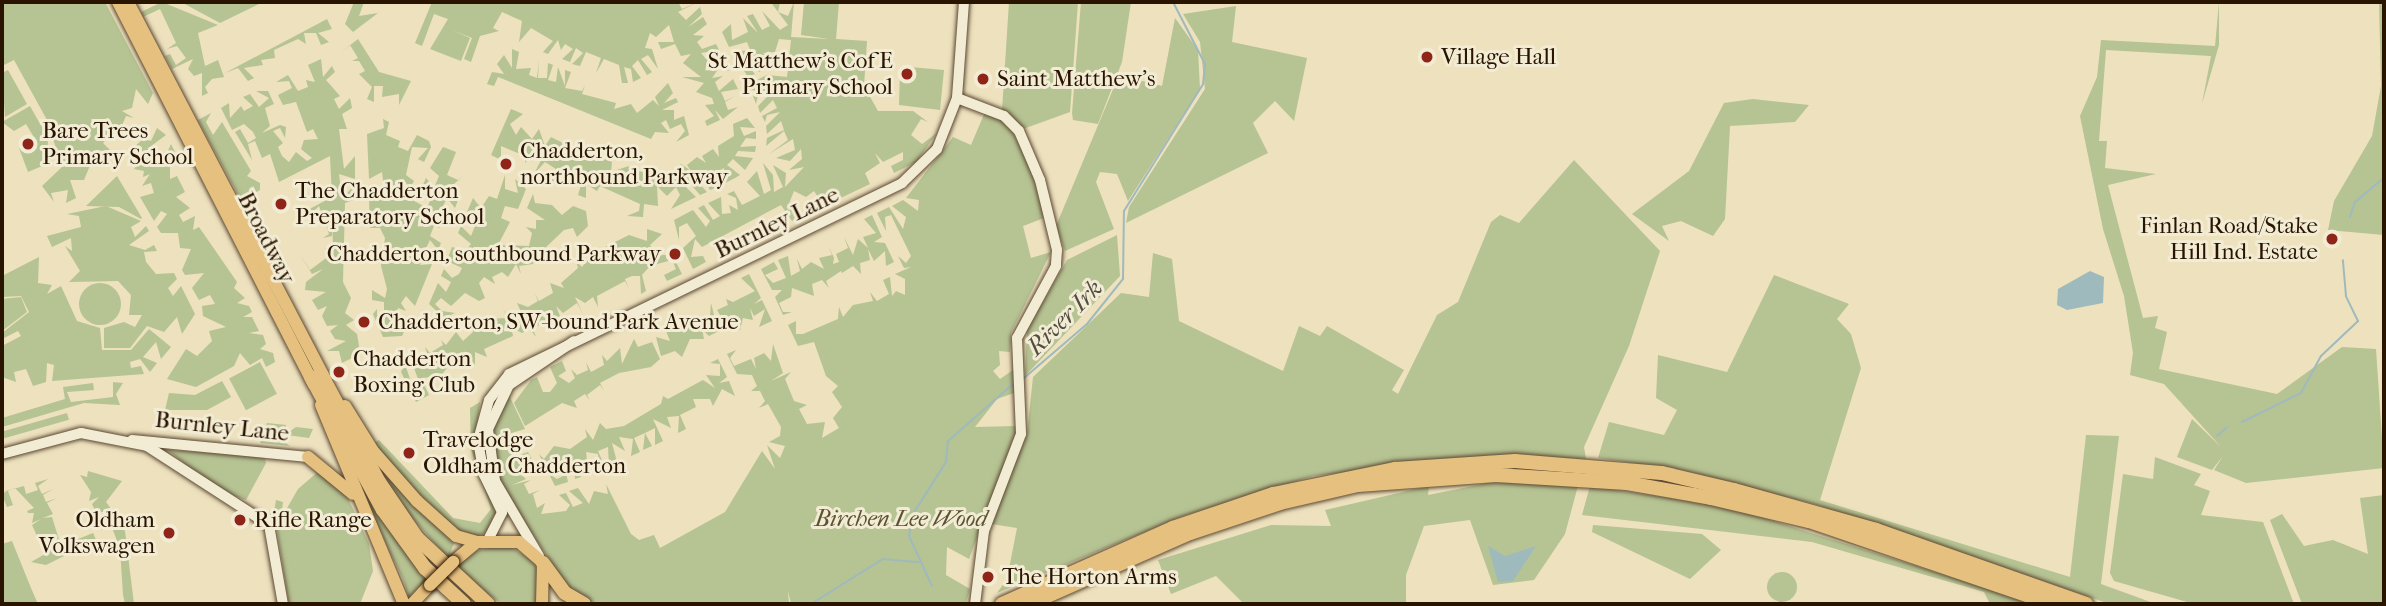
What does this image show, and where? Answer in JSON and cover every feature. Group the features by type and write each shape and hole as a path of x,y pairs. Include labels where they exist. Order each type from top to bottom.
{"highway":[{"name":"Broadway","path":"118,2 376,489"},
{"name":"Broadway","path":"128,2 316,376"},
{"path":"316,376 404,604"},
{"path":"316,376 396,480 456,536 519,542 542,561 565,593 584,604"},
{"path":"308,457 349,487 378,537"},
{"path":"987,604 1032,598 1094,563 1213,513 1325,481 1436,464 1558,463 1662,473 1734,489 1876,530 2086,604"},
{"path":"1002,604 1032,598 1085,579 1190,533 1314,494 1496,475 1628,483 1711,498 1809,521 2053,604"},
{"path":"376,489 425,568 464,604"},
{"path":"376,489 417,538 488,604"},
{"path":"412,604 453,562 483,540"},
{"path":"542,561 542,604"}],"main road":[{"path":"964,2 957,98 1003,116 1019,131 1040,180 1058,255 1017,338 1021,388 1019,446 984,531 975,604"}],"street":[{"name":"Burnley Lane","path":"483,540 502,512 479,453 489,400 520,365 902,183 937,149 957,98"},
{"name":"Burnley Lane","path":"542,561 495,481 488,429 510,384 574,341"},
{"name":"Burnley Lane","path":"2,454 81,433 308,457"},
{"name":"Burnley Lane","path":"132,440 153,449 269,525 283,604"},
{"path":"153,449 162,440"}],"green space":[{"path":"2,2 105,2 153,93 148,104 136,89 132,108 122,111 134,118 126,116 120,130 109,123 121,134 114,131 103,143 110,150 96,151 84,180 70,180 76,198 66,203 68,190 51,193 54,202 42,186 62,167 47,120 14,60 2,66"},
{"path":"162,2 218,25 198,33 205,66 218,60 224,77 212,79 205,87 208,93 202,96 202,73 194,76 188,69 193,59 172,69 165,56 170,54 176,65 186,58 177,46 167,49 176,43 160,9 143,17 141,12"},
{"path":"181,2 263,2 220,23"},
{"path":"354,2 364,2 359,16 378,13 353,32 345,24"},
{"path":"432,2 678,2 682,9 698,2 678,12 686,20 700,7 702,14 688,27 703,17 707,24 693,35 704,36 697,42 702,49 716,44 719,50 701,53 706,59 715,55 707,62 710,70 723,58 729,71 719,68 712,78 723,76 715,82 719,91 733,79 738,89 721,92 725,101 735,96 725,102 728,110 738,107 723,119 715,110 720,120 707,126 705,121 714,116 705,105 714,104 712,98 696,92 704,83 682,77 701,77 683,63 691,54 681,56 675,44 661,49 658,42 674,42 669,25 656,37 650,33 645,48 652,49 658,69 648,55 641,59 652,72 647,75 638,60 632,66 641,78 633,82 631,69 624,67 628,83 622,83 619,65 604,59 596,73 601,58 586,52 580,66 572,64 583,53 576,48 570,62 562,59 573,49 565,44 561,50 558,40 548,54 543,52 553,41 531,28 519,42 522,21 502,12 493,28 499,31 480,36 471,62 464,59 472,38 452,30 470,38 461,61 430,49 448,19 434,14 422,46 415,43"},
{"path":"780,2 778,12 772,4"},
{"path":"794,2 791,37 829,39 801,35 804,2 839,2 836,39 867,41 864,86 878,111 913,111 928,122 921,119 911,135 922,144 937,133 916,162 894,173 891,166 903,160 903,152 883,162 875,153 880,163 865,173 870,184 824,206 814,191 806,197 794,191 788,206 804,215 792,221 781,205 702,247 695,239 691,257 703,256 706,262 693,269 683,248 696,236 687,223 679,227 679,240 674,220 693,210 706,227 710,221 698,208 704,205 713,220 720,216 708,203 721,197 722,214 731,213 729,205 738,210 736,198 727,194 734,191 742,205 760,196 747,182 757,171 764,194 771,190 763,163 773,175 774,192 783,187 773,165 786,173 785,187 804,167 789,170 802,159 801,149 790,161 776,158 795,150 793,139 769,154 788,140 784,131 766,146 767,138 784,130 781,121 767,134 766,126 780,112 767,115 765,122 762,116 777,108 773,100 760,113 758,106 770,94 758,95 756,104 753,96 766,84 758,81 756,91 750,89 751,83 767,75 787,77 791,40 779,39 775,52 763,53 775,65 769,67 755,52 763,70 759,72 749,57 742,59 755,74 748,77 732,52 750,50 747,42 729,47 722,32 731,24 732,40 748,32 743,18 758,33 747,16 753,14 762,30 770,26 762,11 780,30 788,25 778,12 788,16"},
{"path":"1009,2 1078,2 1070,112 1023,129 1002,111"},
{"path":"1081,2 1131,2 1122,62 1098,124 1073,120 1072,113"},
{"path":"2219,2 2219,45 2202,104 2211,56 2106,50 2099,141 2107,141 2105,168 2156,174 2108,185 2143,318 2158,316 2155,328 2167,332 2159,369 2277,394 2342,347 2376,349 2384,468 2246,483 2214,470 2223,456 2212,470 2177,457 2192,419 2221,447 2164,384 2130,375 2133,353 2124,296 2103,229 2080,116 2097,77 2101,40 2215,46"},
{"path":"2379,2 2384,2 2384,235 2328,230 2334,201 2372,136 2381,86"},
{"path":"1236,6 1232,42 1307,58 1294,121 1275,101 1253,123 1268,153 1126,223 1129,207 1205,89 1200,42 1183,14"},
{"path":"1175,18 1198,50 1200,89 1128,201 1117,174 1100,172 1096,182 1114,229 1065,251 1056,226 1119,75 1162,86"},
{"path":"327,19 332,29 318,33 329,42 321,45 316,33 304,33 306,44 298,39 274,50 275,58 261,60 263,65 244,68 254,78 248,81 238,68 225,73"},
{"path":"358,39 379,72 411,81 399,105 399,94 382,97 383,86 374,86 374,102 367,99 372,87 359,74 365,71 359,61 352,61 358,58 350,45"},
{"path":"512,49 519,52 516,69 531,68 529,75 537,78 539,60 538,78 547,78 548,63 553,65 548,80 556,82 558,67 565,86 565,70 571,72 565,88 582,91 585,85 582,94 616,103 614,109 631,104 637,113 653,100 659,106 655,97 668,83 673,93 664,103 676,98 678,102 662,110 674,110 674,120 684,116 689,135 676,142 685,131 681,124 670,129 666,120 661,123 669,133 655,132 651,139 498,77 494,86 487,84 492,72 504,74 497,64 504,55 512,68"},
{"path":"321,59 323,77 332,66 335,72 326,80 340,96 334,99 339,109 350,98 352,108 342,114 347,129 339,129 344,169 355,156 355,179 339,174 342,198 355,185 356,199 345,203 343,282 351,298 345,313 354,320 346,325 357,334 360,352 366,351 342,363 339,351 327,351 346,341 335,339 330,331 338,325 327,326 322,316 327,306 318,310 312,300 326,292 305,290 306,282 323,269 312,274 299,253 310,270 329,256 325,248 333,249 332,211 332,236 323,238 329,234 319,206 308,217 304,212 332,197 330,156 279,182 270,154 262,158 255,141 248,144 252,160 235,132 240,129 248,143 256,138 253,132 244,124 232,130 221,108 229,103 230,118 241,106 244,111 253,106 243,97 250,94 259,107 269,98 256,91 268,91 274,104 265,108 270,126 262,133 280,125 286,127 285,138 280,128 273,131 283,143 278,147 282,156 289,162 296,152 307,161 312,158 301,149 304,140 318,139 313,129 307,132 296,102 283,105 278,95 292,88 289,81 276,82 288,75 298,91 308,87 306,80 315,82 308,65"},
{"path":"910,67 944,70 940,110 899,105 900,72"},
{"path":"8,70 27,104 5,117 2,73"},
{"path":"1753,99 1809,105 1795,122 1730,126 1725,219 1713,236 1681,221 1662,226 1669,241 1632,214 1689,171 1724,103"},
{"path":"30,106 48,138 47,164 28,172 19,148 35,139 26,124 14,131 2,122"},
{"path":"511,109 523,114 510,124 516,135 521,127 532,139 539,129 545,146 551,137 563,143 562,155 576,149 577,159 581,150 612,162 611,172 629,166 629,179 631,170 644,172 643,180 657,173 665,180 681,164 691,171 687,165 697,157 706,163 702,156 713,149 719,157 718,146 734,136 733,124 747,118 755,128 740,127 744,136 756,131 756,139 746,138 740,147 756,146 755,152 738,151 735,156 753,158 745,170 733,159 727,165 740,175 735,178 725,183 724,168 716,172 722,185 714,173 706,177 715,188 710,190 703,178 694,178 707,192 700,195 688,181 683,184 696,197 671,209 680,195 676,187 667,196 657,186 658,206 644,204 643,217 627,216 639,211 640,204 600,186 597,191 586,184 586,198 578,195 582,182 572,177 567,183 568,170 558,169 561,187 550,182 556,169 545,162 534,174 541,160 531,156 525,163 525,156 501,146 501,160 491,155"},
{"name":"Birchen Lee Wood","path":"985,112 1007,122 1030,164 1044,218 1023,226 1031,258 1051,252 1011,333 1010,352 999,351 1000,365 993,371 1000,379 1013,370 1014,393 997,399 975,427 1018,426 969,559 947,547 946,575 970,589 966,603 791,604 788,591 789,604 593,604 574,598 501,485 491,434 508,393 525,429 508,434 512,442 523,441 517,456 528,452 538,472 529,468 519,473 526,479 512,485 531,480 524,484 529,494 540,490 533,494 537,508 545,503 541,514 566,511 570,505 559,495 566,493 573,507 583,503 569,491 578,488 589,504 594,491 608,494 606,484 631,534 639,540 654,535 660,548 725,512 762,451 775,469 767,445 780,458 785,446 769,442 780,436 781,427 768,404 759,408 765,401 760,391 751,391 757,386 752,375 737,374 727,354 736,350 730,358 734,366 751,359 756,369 754,358 764,353 771,361 773,344 783,373 771,381 791,372 785,379 794,401 807,405 799,409 807,424 825,422 822,438 839,428 833,418 842,407 832,392 838,386 826,376 814,342 798,346 788,325 796,321 796,334 803,334 838,319 839,307 843,317 853,305 873,301 870,292 877,301 889,294 883,280 890,277 892,296 896,291 905,295 905,279 895,274 911,267 904,268 898,256 906,263 911,256 891,215 885,217 886,231 877,213 889,207 903,229 906,217 892,206 903,200 918,211 919,200 906,198 953,137 971,145"},
{"path":"211,113 206,122 213,135 222,122 251,171 247,176 260,183 260,190 241,200 198,120"},
{"path":"383,119 389,122 386,135 400,141 398,147 408,151 417,135 429,141 431,147 424,162 418,159 428,148 412,147 406,175 414,181 410,188 403,179 403,195 427,208 434,191 423,185 426,178 434,188 439,176 430,168 443,147 456,152 447,175 458,180 464,175 443,194 458,200 455,208 447,198 435,222 440,228 434,226 430,236 441,243 438,250 430,240 425,250 420,265 432,264 415,306 406,296 401,303 406,311 398,308 395,315 409,321 402,336 383,337 373,314 377,309 377,315 384,315 384,302 372,300 372,290 385,298 387,289 381,266 385,238 380,228 370,228 369,199 385,195 382,172 369,179 367,134 384,128"},
{"path":"157,128 166,135 147,149 167,153 171,144 177,156 160,166 170,167 170,179 177,176 185,192 176,197 190,208 179,215 183,222 195,216 193,230 199,227 237,282 234,288 245,298 237,303 249,306 252,312 243,317 252,317 259,331 249,333 263,335 266,344 260,349 273,353 275,362 266,367 262,358 250,365 240,353 234,366 196,387 167,379 186,349 197,356 212,341 209,331 226,327 203,316 202,306 215,304 210,295 199,300 192,288 204,273 185,275 182,270 191,249 180,248 178,233 161,233 157,227 167,214 161,211 154,221 140,197 154,193 151,183 142,186 150,174 143,177 144,171 134,169 146,154 132,149 143,139 151,141"},
{"path":"1574,160 1660,251 1629,346 1584,447 1586,459 1491,455 1313,476 1183,516 997,593 1007,579 1017,528 991,524 1027,434 1033,377 1121,293 1149,297 1153,253 1172,259 1179,321 1283,371 1299,326 1320,336 1327,326 1404,370 1392,390 1398,394 1437,315 1458,302 1491,222 1500,215 1519,223"},
{"path":"505,175 505,189 518,193 515,179 526,189 518,209 505,206 501,218 510,222 498,245 529,246 532,233 526,227 536,229 536,220 545,220 527,208 533,194 535,203 552,205 562,215 573,206 586,211 588,226 577,237 573,228 564,230 544,249 546,255 541,251 533,264 519,266 521,274 516,264 508,277 502,272 492,277 495,284 484,277 479,283 485,298 479,301 465,293 451,306 441,298 435,304 442,311 455,313 444,318 429,304 438,283 446,292 451,282 441,276 444,269 452,278 459,274 462,268 447,261 452,247 465,251 471,244 458,233 461,226 471,236 475,226 470,224 480,212 467,212 473,198 481,208 489,196 497,199"},
{"path":"117,176 141,219 119,207 86,206"},
{"path":"106,206 141,221 131,227 135,237 146,226 149,231 129,245 145,250 154,245 157,251 144,252 146,262 156,274 174,273 177,279 168,288 173,296 181,286 195,314 182,334 177,317 164,332 147,326 130,348 104,348 104,328 124,322 135,327 142,315 129,315 131,295 118,281 69,282 80,271 65,246 72,251 71,238 52,247 47,236 81,227 79,216 67,214"},
{"path":"872,215 882,237 874,242 885,243 894,262 886,266 885,251 874,261 868,249 870,260 860,263 861,274 853,266 826,281 829,288 822,280 812,284 814,296 792,288 791,297 779,303 783,312 792,312 783,315 775,297 782,290 772,290 761,269 774,262 778,269 765,275 773,283 786,278 778,260 788,256 791,276 800,271 797,259 802,269 811,262 824,269 819,258 832,255 828,245 834,258 833,264 839,262 836,254 848,248 844,237 853,255 858,239 868,248 863,237 876,233 864,219"},
{"path":"647,229 662,234 650,245 656,256 672,254 682,274 667,281 664,275 676,269 672,260 650,266 642,275 646,291 641,294 640,276 632,276 625,279 629,289 625,281 597,296 598,307 593,297 585,303 575,297 583,314 577,303 563,313 556,306 560,316 551,320 552,328 547,320 533,329 536,337 529,328 522,333 511,327 513,336 484,349 487,357 475,352 475,365 464,351 466,359 454,369 449,365 441,376 421,378 429,395 416,402 401,372 405,364 415,394 422,390 409,354 419,362 428,356 425,347 430,353 443,345 441,340 446,345 456,332 463,341 473,332 471,325 481,330 489,319 507,318 503,308 506,314 521,312 517,303 528,307 538,301 535,294 539,301 553,293 550,283 564,288 561,283 578,268 576,261 582,267 593,253 629,235 647,241"},
{"path":"1117,235 1120,276 1025,376 1027,330 1067,260"},
{"path":"39,257 38,283 52,285 47,294 61,286 77,321 100,328 102,350 131,350 149,329 171,347 161,359 156,342 143,357 157,363 150,372 140,359 130,362 131,368 141,366 144,374 52,381 54,365 47,363 46,382 33,386 26,369 14,372 16,382 2,377 2,346 21,336 18,331 2,339 2,333 29,312 21,296 2,297 2,276"},
{"path":"749,274 761,298 754,304 762,300 772,321 759,327 765,309 754,316 750,308 753,320 743,318 740,330 718,323 719,331 709,336 702,329 704,339 690,339 682,357 675,351 661,356 656,337 670,341 666,331 710,316 711,303 715,319 721,317 717,310 728,305 726,299 733,302 755,291 741,278"},
{"path":"1774,275 1849,304 1837,319 1851,334 1861,368 1820,500 2070,577 2086,435 2119,436 2101,584 2156,604 2110,604 1814,504 1682,470 1598,458 1609,422 1664,435 1677,410 1656,398 1658,355 1727,372"},
{"path":"100,283 115,289 121,304 115,319 100,325 85,319 79,304 85,289"},
{"path":"21,297 27,312 2,331 2,299"},
{"path":"634,339 638,347 652,342 660,359 651,367 619,373 600,383 604,391 600,385 587,395 590,401 585,394 574,401 577,408 562,403 525,426 514,403 531,380 537,377 543,392 550,392 557,383 550,367 562,361 566,371 558,376 569,383 575,378 571,369 577,375 588,370 586,362 591,372 604,365 602,355 607,361 620,348 622,364"},
{"path":"718,359 727,377 719,383 729,381 735,396 722,389 713,406 710,399 693,399 696,407 680,415 686,429 678,433 679,416 667,417 671,428 653,419 663,441 655,445 655,428 634,438 640,452 631,456 633,439 619,437 625,451 612,443 617,462 609,466 608,447 598,451 605,467 600,469 598,454 586,452 587,460 573,460 581,477 575,479 574,464 564,464 568,482 555,486 549,474 557,479 565,475 552,463 546,469 539,454 544,459 554,446 570,449 587,437 585,429 593,440 600,423 606,429 624,426 661,404 663,396 668,399 703,380 715,388 706,375 720,376 720,364 710,363"},
{"path":"260,362 277,394 246,410 229,378"},
{"path":"222,381 231,397 207,410 165,410 169,393 195,395"},
{"path":"113,382 123,383 116,394 120,405 84,403 2,427 2,418 65,399 63,387 93,383 94,390 67,392 71,402 113,397"},
{"path":"480,402 476,440 498,510 489,530 475,538 446,525 372,444 379,440 453,518 480,523 491,509 471,449 470,408"},
{"path":"67,413 69,420 5,438 3,431"},
{"path":"267,423 286,425 286,434 296,427 313,429 309,438 287,435 284,442 290,446 260,443"},
{"path":"645,433 652,446 643,450"},
{"path":"368,449 455,541 448,558 404,509"},
{"path":"168,450 264,456 266,463 246,500 216,489"},
{"path":"2155,457 2201,474 2194,485 2210,491 2201,515 2263,522 2294,604 2194,604 2114,581 2110,573 2123,474 2153,479"},
{"path":"349,467 428,579 409,598 403,579"},
{"path":"320,470 348,498 369,544 373,571 360,604 289,604 276,524 281,520 265,515 274,512 276,500 283,502 281,519 298,489"},
{"path":"88,471 122,481 106,502 120,521 101,530 100,516 108,512 96,512 92,504 99,497 89,501 91,492 80,475 87,477"},
{"path":"48,479 38,486 42,494 53,489 43,495 46,502 57,498 47,503 53,514 43,518 52,517 61,546 93,533 100,549 99,556 94,541 46,565 31,562 45,554 32,525 41,519 32,523 34,513 27,511 34,508 15,488 24,486 26,494 38,490 35,483"},
{"path":"1579,482 1565,534 1534,580 1493,585 1470,520 1424,526 1406,575 1406,604 1244,604 1216,576 1171,594 1158,560 1271,525 1331,526 1325,510 1429,486 1428,495 1488,483"},
{"path":"1590,486 1729,507 2036,604 1990,604 1984,592 1812,542 1582,515"},
{"path":"12,489 8,491 13,505 7,507 2,495 6,491"},
{"path":"2384,495 2384,604 2302,604 2270,520 2282,514 2304,546 2333,540 2368,554 2360,498"},
{"path":"118,523 125,531 134,604 125,604 120,549 106,547 118,543 112,528 106,529"},
{"path":"1593,525 1702,534 1721,550 1690,579 1592,532"},
{"path":"12,541 38,604 2,604 2,544"},
{"path":"505,544 532,560 540,575 535,604 501,604 456,568 472,552"},
{"path":"1782,572 1788,573 1796,581 1796,593 1788,601 1782,602 1776,601 1768,593 1767,587 1768,581 1776,573"}],"water":[{"path":"2090,271 2104,277 2103,303 2067,310 2057,305 2058,289"},
{"path":"1488,546 1505,556 1536,546 1513,581 1498,582"}],"waterway":[{"name":"River Irk","path":"1024,378 1087,324 1123,279 1124,211 1203,84 1205,64 1173,2"},
{"path":"2350,217 2355,202 2384,178"},
{"path":"2242,422 2301,393 2321,356 2358,321 2346,296 2343,260"},
{"name":"River Irk","path":"932,586 909,536 913,514 946,462 948,441 1013,384"},
{"path":"2217,436 2227,427"},
{"path":"811,604 883,559 919,562"}],"place":[{"name":"Village Hall","path":"1427,57"},
{"name":"St Matthew's CofE Primary School","path":"907,74"},
{"name":"Saint Matthew's","path":"983,79"},
{"name":"Bare Trees Primary School","path":"28,144"},
{"name":"Chadderton, northbound Parkway","path":"506,164"},
{"name":"The Chadderton Preparatory School","path":"281,204"},
{"name":"Finlan Road/Stake Hill Ind. Estate","path":"2332,239"},
{"name":"Chadderton, southbound Parkway","path":"675,254"},
{"name":"Chadderton, SW-bound Park Avenue","path":"364,322"},
{"name":"Chadderton Boxing Club","path":"339,372"},
{"name":"Travelodge Oldham Chadderton","path":"409,453"},
{"name":"Rifle Range","path":"240,520"},
{"name":"Oldham Volkswagen","path":"169,533"},
{"name":"The Horton Arms","path":"988,577"}]}
